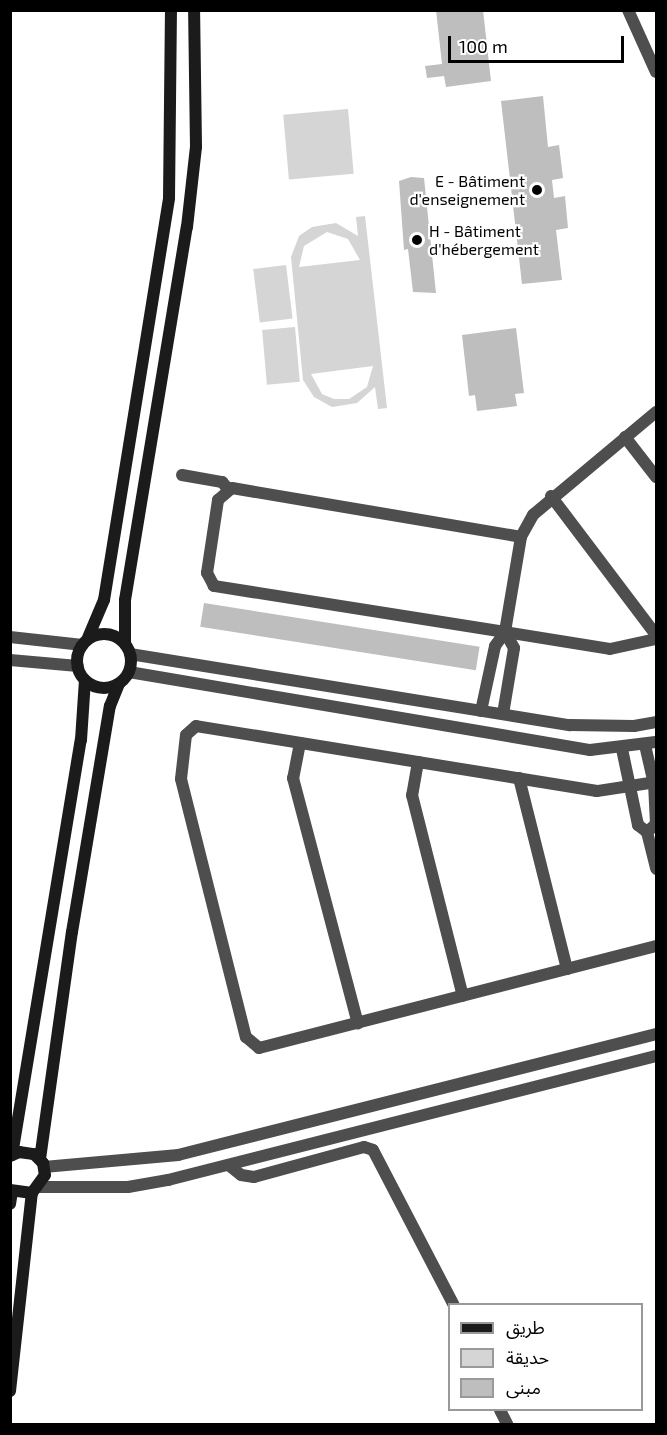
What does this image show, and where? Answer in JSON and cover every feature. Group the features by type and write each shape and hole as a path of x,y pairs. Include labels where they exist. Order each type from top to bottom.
{"main road":[{"path":"42,1163 27,1152 11,1155 81,740 85,680 78,666 85,643 104,600 169,198 171,10"},
{"path":"10,1391 78,898 110,706 119,684 129,672 125,600 190,204 197,101 194,10"},
{"path":"85,643 111,635 128,649"},
{"path":"85,680 105,688 119,684"},
{"path":"11,1195 36,1190"}],"street":[{"path":"628,10 657,72"},
{"path":"481,711 495,646 506,632 521,537 533,514 551,496 657,412"},
{"path":"626,437 657,477"},
{"path":"182,475 222,482 228,489 521,537"},
{"path":"228,489 218,500 207,573 214,586 610,649 657,637 551,496"},
{"path":"503,714 514,648 506,632"},
{"path":"10,637 85,643"},
{"path":"128,649 328,687 589,727 657,722"},
{"path":"10,660 78,666"},
{"path":"129,672 567,747 622,749 651,743 656,824 647,832"},
{"path":"323,705 328,687"},
{"path":"655,782 632,787 597,790 192,728 182,749 181,779 250,1044 270,1046 657,946"},
{"path":"300,743 293,778 358,1024"},
{"path":"622,749 632,787 638,825 647,832 657,869"},
{"path":"418,762 412,795 463,996"},
{"path":"519,778 567,969"},
{"path":"42,1163 178,1155 657,1034"},
{"path":"36,1190 128,1187 230,1166 657,1056"},
{"path":"230,1166 241,1175 254,1177 363,1147 373,1150 452,1303"},
{"path":"500,1411 507,1425"}],"green space":[{"path":"348,109 354,174 289,179 283,115"},
{"path":"365,216 387,408 378,409 375,387 357,403 332,407 314,397 303,380 291,257 299,236 312,227 336,223 358,236 356,217","holes":["327,232 348,239 360,260 299,267 304,246","373,366 367,387 349,399 334,399 322,394 311,374"]},
{"path":"286,265 293,319 260,323 253,269"},
{"path":"295,327 300,382 267,385 262,330"}],"building":[{"path":"436,10 483,10 491,81 446,87 444,76 427,78 425,66 442,64"},
{"name":"E - Bâtiment d'enseignement","path":"543,96 548,147 559,145 563,178 552,180 554,198 565,196 568,228 556,230 562,280 522,284 501,101"},
{"name":"H - Bâtiment d'hébergement","path":"411,177 424,178 436,293 413,292 408,249 404,250 399,181"},
{"path":"516,328 524,393 515,394 517,406 477,411 475,395 469,396 462,335"},
{"path":"204,603 480,647 476,670 200,627"}],"place":[{"name":"E - Bâtiment d'enseignement","path":"537,190"},
{"name":"H - Bâtiment d'hébergement","path":"417,240"}]}
